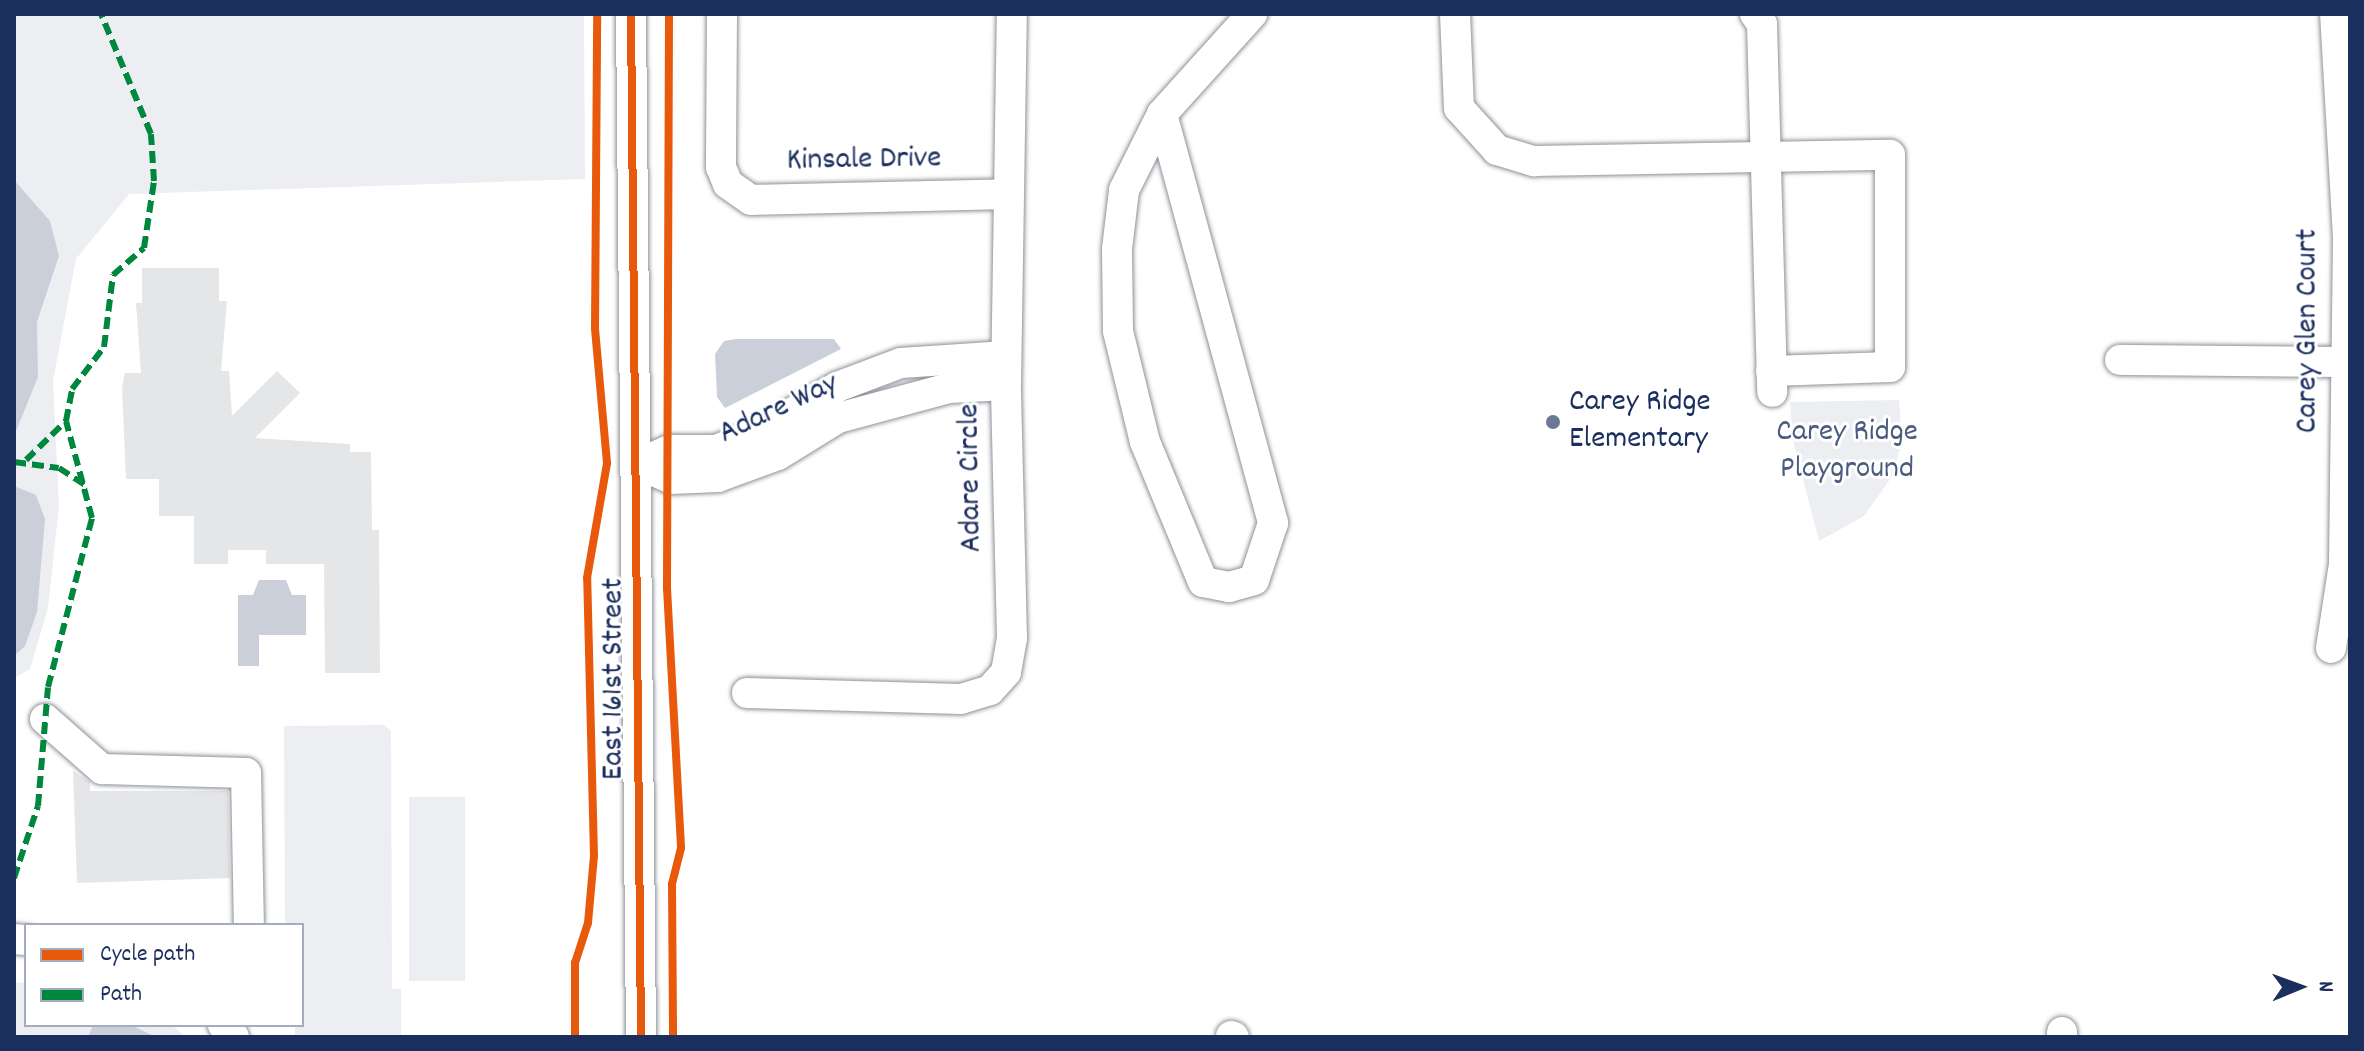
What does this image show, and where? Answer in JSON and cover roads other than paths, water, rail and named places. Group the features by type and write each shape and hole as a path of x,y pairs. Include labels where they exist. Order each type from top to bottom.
{"street":[{"name":"East 161st Street","path":"631,14 636,80"},
{"name":"East 161st Street","path":"640,14 636,80 641,1037"},
{"name":"Kinsale Drive","path":"722,14 721,167 728,184 751,200 1006,194"},
{"name":"Adare Circle","path":"747,693 961,699 990,690 1006,672 1012,638 1006,194 1012,14"},
{"path":"1162,114 1273,523 1254,580 1229,587 1203,582 1173,515 1145,442 1118,331 1124,190 1162,114 1252,14"},
{"path":"1455,14 1459,108 1497,150 1534,161 1766,154 1890,155 1890,367 1771,381 1766,154 1762,24 1755,14"},
{"name":"Carey Glen Court","path":"2331,648 2344,564 2348,362 2348,238 2335,14"},
{"path":"2120,360 2348,362"},
{"name":"Adare Way","path":"638,464 671,479 717,463 778,455 861,411 1006,370"},
{"path":"45,719 102,769 246,773 249,923"}],"place":[{"name":"Carey Ridge Elementary","path":"1553,422"}],"park label":[{"name":"Carey Ridge Playground","path":"1847,452"}]}
